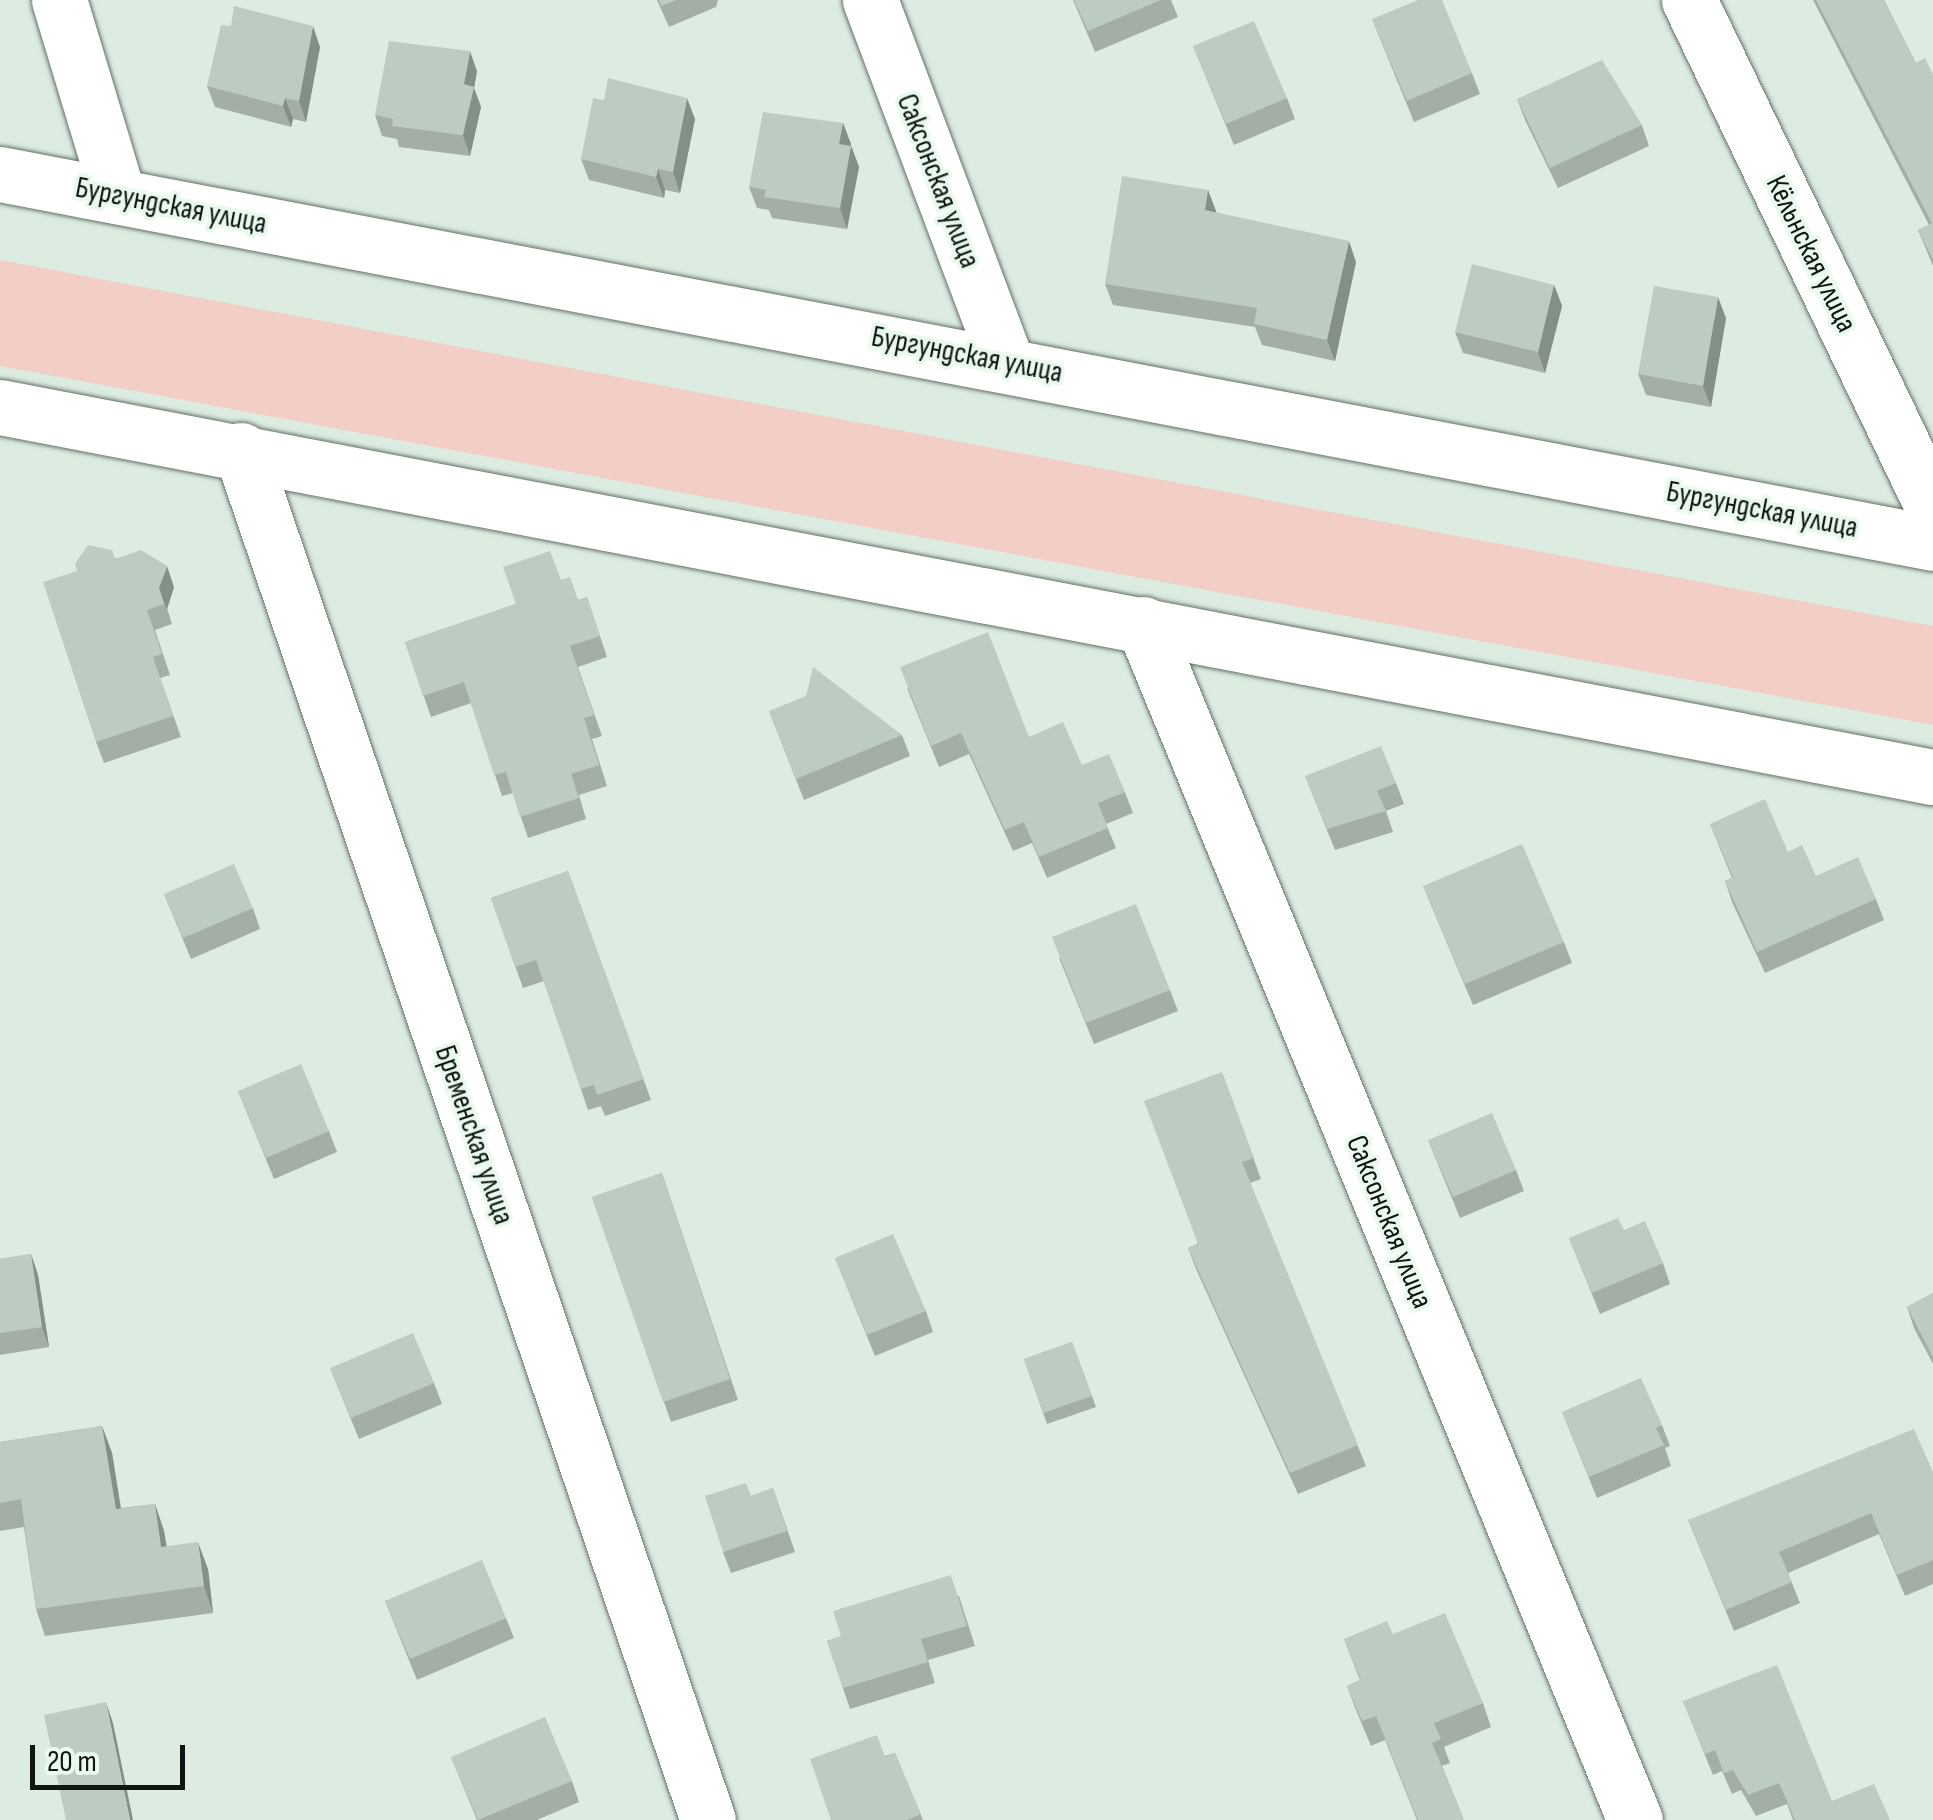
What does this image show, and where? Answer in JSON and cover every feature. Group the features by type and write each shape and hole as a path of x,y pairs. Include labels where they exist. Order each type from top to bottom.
{"street":[{"path":"60,0 118,196"},
{"name":"Саксонская улица","path":"870,0 1006,362"},
{"name":"Кёльнская улица","path":"1689,0 1933,508"},
{"name":"Бургундская улица","path":"0,174 1006,362 1933,543"},
{"path":"0,407 241,450 1933,777"},
{"name":"Бременская улица","path":"241,450 708,1820"},
{"name":"Саксонская улица","path":"1143,624 1634,1820"}],"shaded area":[{"path":"0,260 1933,626 1933,725 0,366"}],"building":[{"path":"1074,0 1161,0 1088,31"},
{"path":"1418,0 1442,0 1472,73 1407,101 1372,19"},
{"path":"1816,0 1884,0 1916,63 1925,58 1933,75 1933,260 1918,230 1932,223"},
{"path":"234,6 313,26 299,101 285,98 283,106 207,86 221,25 231,26"},
{"path":"1254,21 1287,98 1226,124 1193,46"},
{"path":"389,41 470,51 464,84 474,87 463,135 392,126 393,119 375,115"},
{"path":"1602,60 1642,125 1550,168 1517,99"},
{"path":"608,78 687,98 673,172 658,169 656,177 581,159 593,98 604,100"},
{"path":"763,112 843,123 839,144 851,146 840,208 764,197 766,190 749,187"},
{"path":"1122,176 1208,190 1205,210 1349,241 1327,340 1254,324 1257,308 1105,284"},
{"path":"1472,264 1554,285 1538,352 1455,332"},
{"path":"1654,286 1718,297 1703,386 1638,374"},
{"path":"88,545 112,550 115,559 141,550 167,566 159,588 164,604 147,610 162,654 153,657 173,716 96,742 43,582 77,571 75,564"},
{"path":"550,551 561,580 570,577 578,600 587,597 600,636 570,646 594,715 584,718 599,765 571,774 579,798 520,817 506,772 494,775 464,682 423,696 405,642 516,604 503,567"},
{"path":"988,632 1029,737 1063,722 1082,765 1109,754 1125,792 1098,803 1108,828 1039,857 1024,822 1005,830 961,733 931,746 900,667"},
{"path":"813,667 902,735 796,779 769,711 806,696"},
{"path":"1381,746 1396,783 1377,791 1386,811 1327,829 1305,776"},
{"path":"1765,799 1788,852 1802,845 1816,876 1858,857 1876,899 1757,952 1725,881 1733,877 1710,824"},
{"path":"1522,844 1564,942 1465,984 1423,886"},
{"path":"234,864 253,908 183,938 164,894"},
{"path":"568,871 644,1079 597,1095 594,1085 581,1089 536,960 515,967 491,898"},
{"path":"1136,904 1170,990 1086,1023 1052,937"},
{"path":"301,1064 329,1131 266,1158 238,1091"},
{"path":"1222,1072 1254,1158 1242,1162 1358,1445 1290,1473 1188,1248 1198,1244 1144,1101"},
{"path":"1492,1113 1516,1170 1453,1197 1428,1140"},
{"path":"662,1173 730,1379 663,1402 592,1197"},
{"path":"1618,1218 1624,1230 1645,1221 1663,1263 1592,1293 1569,1238"},
{"path":"893,1234 926,1311 867,1335 835,1258"},
{"path":"31,1254 42,1327 0,1333 0,1259"},
{"path":"1933,1293 1933,1357 1907,1307"},
{"path":"413,1333 434,1383 351,1418 330,1368"},
{"path":"1072,1342 1092,1396 1043,1413 1024,1359"},
{"path":"1641,1378 1662,1425 1656,1428 1664,1445 1589,1477 1562,1412"},
{"path":"102,1426 116,1509 155,1504 161,1547 198,1542 204,1586 36,1609 21,1499 0,1503 0,1442"},
{"path":"1914,1429 1933,1472 1933,1560 1897,1575 1871,1513 1779,1552 1792,1582 1726,1610 1688,1520"},
{"path":"746,1483 751,1496 773,1488 787,1531 723,1552 705,1496"},
{"path":"482,1560 506,1618 410,1659 385,1601"},
{"path":"951,1575 967,1626 921,1639 928,1662 843,1688 827,1641 841,1636 833,1611"},
{"path":"1445,1613 1483,1703 1434,1723 1441,1739 1432,1743 1464,1820 1418,1820 1376,1716 1362,1721 1347,1686 1361,1680 1344,1639 1387,1621 1393,1634"},
{"path":"1777,1665 1832,1801 1874,1784 1890,1820 1795,1820 1779,1783 1748,1795 1733,1770 1724,1773 1715,1750 1705,1754 1683,1701"},
{"path":"106,1702 130,1820 66,1820 44,1715"},
{"path":"545,1717 572,1781 478,1820 451,1757"},
{"path":"877,1735 885,1757 895,1753 921,1814 907,1820 831,1820 810,1759"}]}
